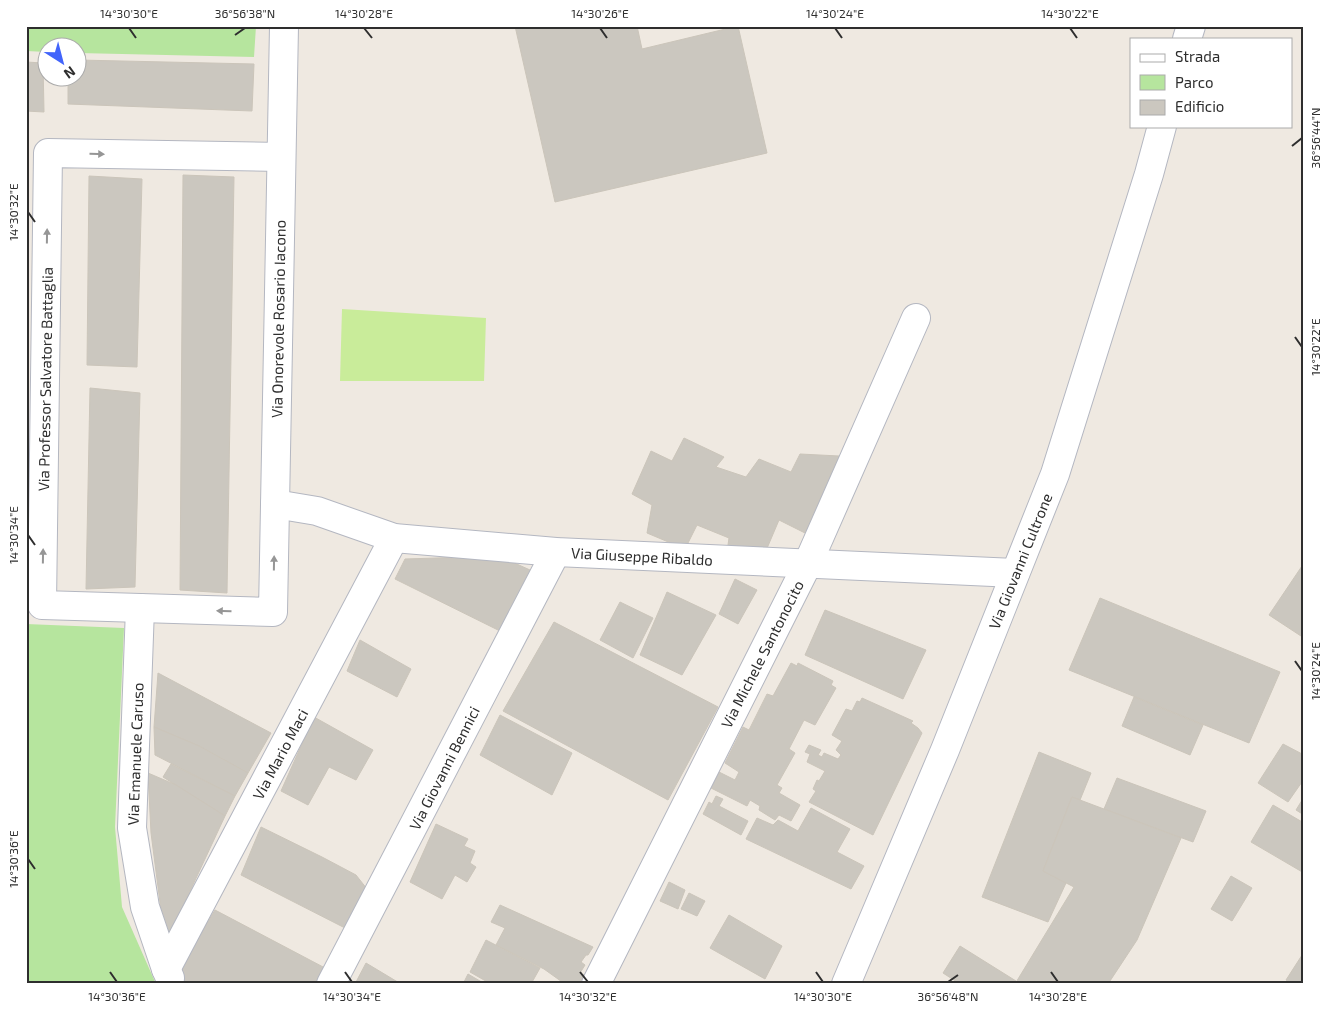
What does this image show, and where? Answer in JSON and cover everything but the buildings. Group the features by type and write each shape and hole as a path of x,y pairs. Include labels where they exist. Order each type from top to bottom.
{"street":[{"name":"Via Onorevole Rosario Iacono","path":"140,608 273,612 284,26"},
{"path":"1187,38 1191,26"},
{"name":"Via Giovanni Cultrone","path":"846,984 945,750 1055,474 1149,174 1161,128"},
{"name":"Via Professor Salvatore Battaglia","path":"140,608 42,605 35,518 48,153 281,158"},
{"name":"Via Michele Santonocito","path":"596,984 808,563 916,318"},
{"name":"Via Giuseppe Ribaldo","path":"275,504 317,511 394,538 556,552 1015,574"},
{"name":"Via Mario Maci","path":"170,977 394,538"},
{"name":"Via Giovanni Bennici","path":"332,984 556,552"},
{"name":"Via Emanuele Caruso","path":"140,608 132,828 145,907 170,977"}],"green space":[{"path":"26,26 256,26 254,57 88,53 88,38 38,38 38,52 26,51"},
{"path":"342,309 486,318 484,381 340,381"},
{"path":"26,624 124,628 115,827 122,907 156,984 26,984"}]}
